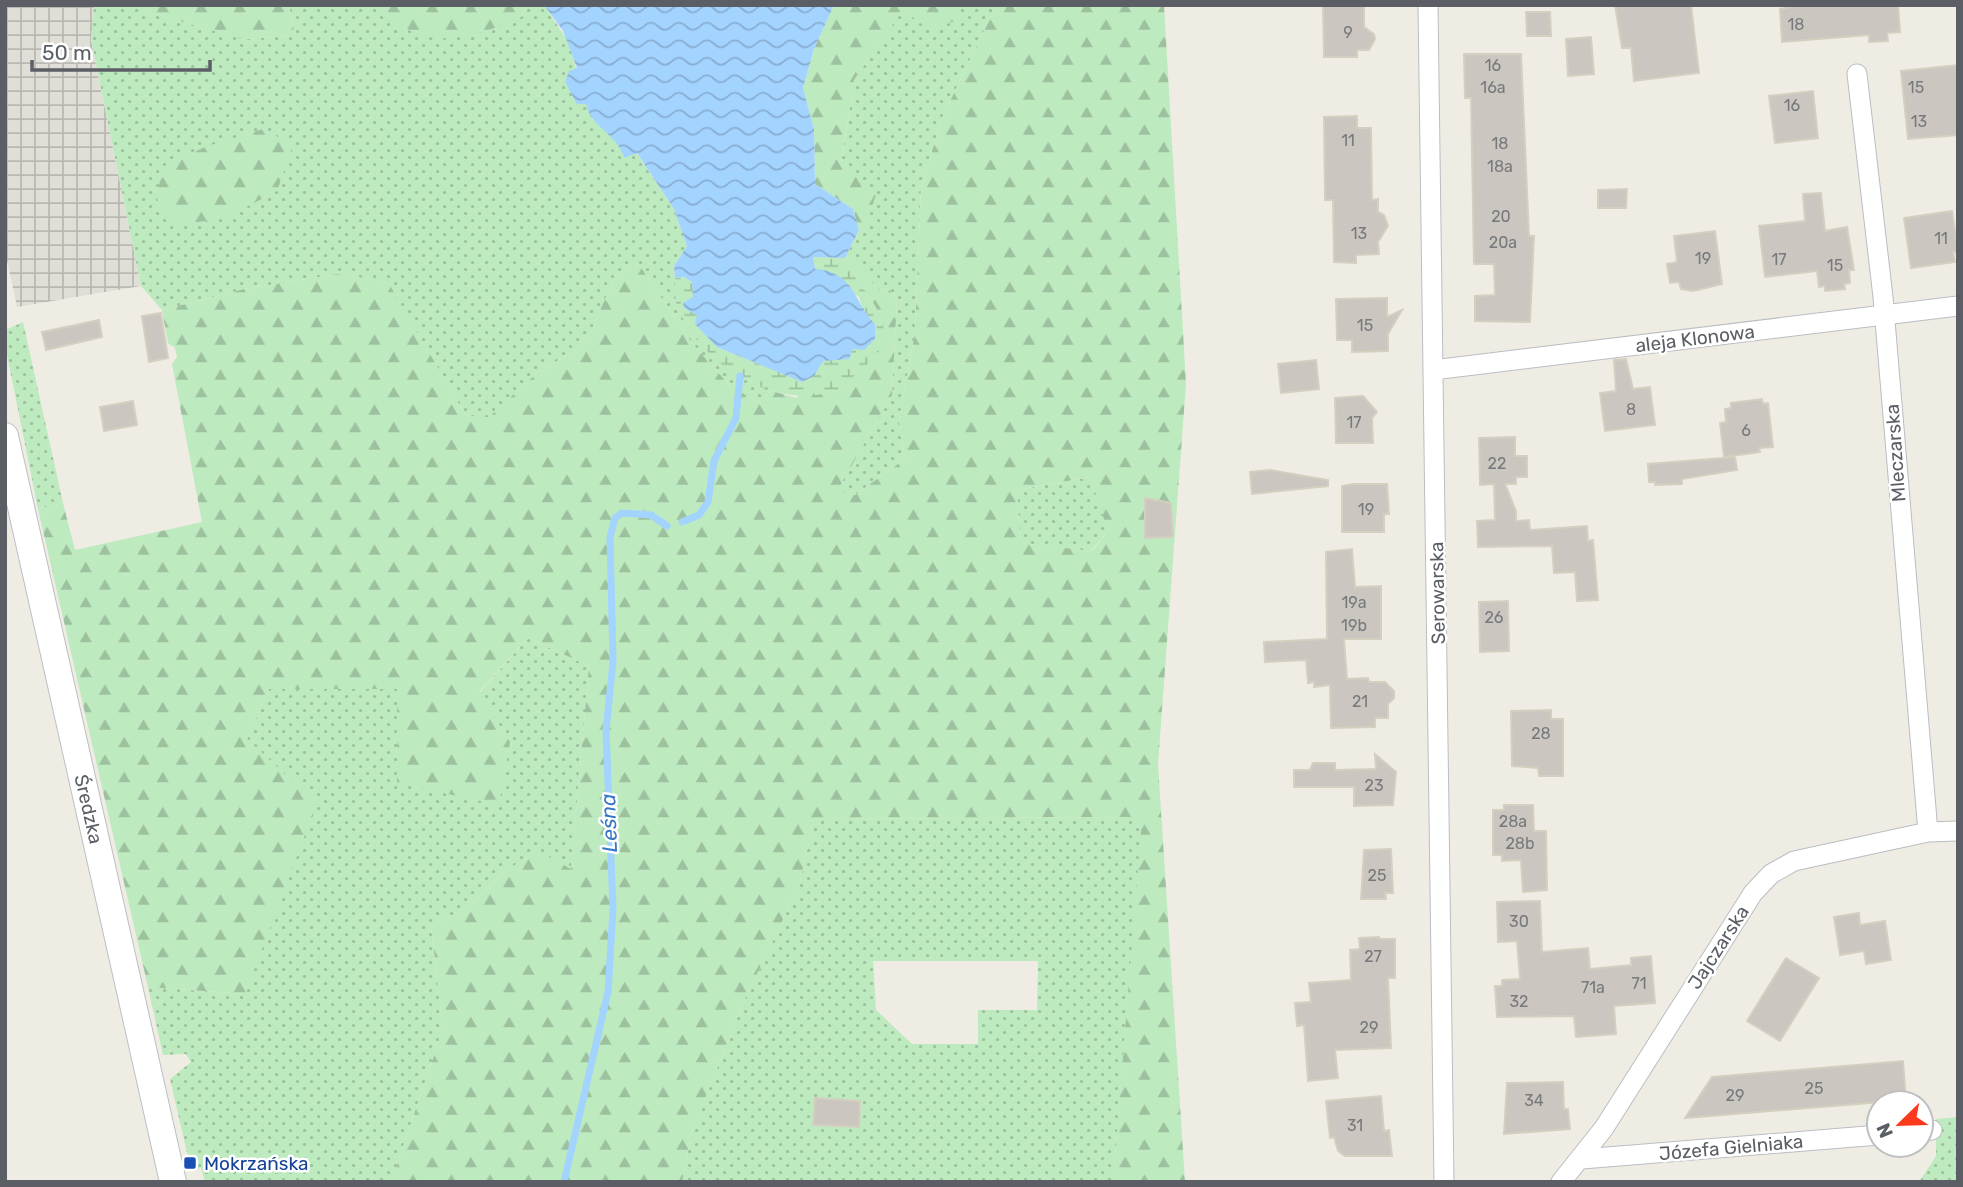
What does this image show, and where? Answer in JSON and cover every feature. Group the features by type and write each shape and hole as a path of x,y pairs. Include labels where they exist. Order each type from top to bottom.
{"main road":[{"name":"Średzka","path":"5,436 173,1182"}],"street":[{"name":"Serowarska","path":"1428,5 1444,1182"},
{"name":"Mleczarska","path":"1857,74 1884,315 1928,832"},
{"name":"aleja Klonowa","path":"1433,370 1958,306"},
{"name":"Jajczarska","path":"1561,1182 1582,1159 1753,893 1771,874 1794,861 1928,832 1958,831"},
{"name":"Józefa Gielniaka","path":"1582,1159 1865,1136"}],"shaded area":[{"path":"5,5 94,5 91,40 141,286 17,307 5,251"}],"green space":[{"path":"94,5 147,5 148,12 243,39 295,36 289,5 381,5 406,29 521,17 527,5 544,5 569,43 586,104 621,147 624,158 636,152 674,209 687,246 674,266 677,307 695,336 740,376 769,390 765,405 731,387 692,343 640,266 616,274 585,345 538,372 489,418 466,416 387,282 337,274 244,289 162,310 141,286 91,39"},
{"path":"147,5 289,5 295,36 242,39 148,12"},
{"path":"381,5 527,5 521,17 508,23 464,36 433,38 405,28"},
{"path":"834,5 957,5 963,18 930,30 903,10 854,80 841,163 877,192 867,221 859,230 853,209 815,184 814,129 803,88 814,49"},
{"path":"957,5 996,5 942,118 921,188 915,333 899,420 905,459 855,495 836,492 892,395 897,298 888,288 878,290 855,263 845,258 859,230 867,221 841,164 854,80 903,9 962,18"},
{"path":"996,5 1164,5 1186,384 1158,764 1185,1182 1113,1182 1142,817 814,819 799,886 744,1001 692,1131 682,1182 391,1182 443,1029 431,926 469,907 506,870 539,851 571,869 589,666 528,638 479,692 510,742 499,805 397,783 397,689 269,689 247,739 317,803 245,994 148,987 38,509 63,503 75,550 202,522 172,364 177,357 175,348 168,343 162,310 244,289 337,274 388,282 466,416 489,417 538,372 585,345 616,274 640,266 692,343 731,387 765,405 769,390 796,398 871,299 853,278 845,258 855,263 878,290 888,288 897,298 892,395 837,491 855,495 905,459 899,420 915,333 921,188 942,118","holes":["1090,477 1108,531 1092,551 1020,543 1017,490"]},
{"path":"263,129 293,145 277,191 223,219 171,225 157,199 162,167 205,147"},
{"path":"813,257 845,258 855,278 875,306 884,327 883,343 878,353 835,391 812,396 788,394 765,389 743,379 704,348 678,309 675,278 684,277 692,282 697,315 717,347 779,372 814,376 823,361 849,359 853,349 875,324 864,313 859,297 815,270"},
{"path":"23,322 63,503 38,509 6,350 5,330"},
{"path":"1091,477 1108,531 1091,551 1020,543 1017,490"},
{"path":"528,638 589,666 571,870 506,870 469,907 431,926 443,1029 391,1182 205,1182 201,1168 191,1170 170,1079 191,1062 186,1054 163,1055 148,987 245,994 247,739 269,689 397,689 510,742 479,693"},
{"path":"1143,817 1113,1182 682,1182 692,1131 744,1001 799,886 814,819","holes":["873,961 1038,961 1037,1010 978,1010 978,1044 912,1044 876,1010"]},
{"path":"1958,1117 1958,1182 1919,1182 1936,1156 1936,1119"}],"water":[{"path":"544,5 834,5 814,49 803,88 814,129 815,184 853,209 859,230 845,258 813,257 815,269 828,271 846,282 875,324 875,339 864,350 853,349 849,359 823,361 814,376 802,382 717,347 695,324 697,315 684,308 683,303 693,297 692,282 684,277 675,278 674,266 687,246 674,209 637,153 624,158 616,143 593,119 586,104 577,104 565,82 569,71 577,68 563,31"}],"building":[{"path":"1323,5 1364,5 1364,27 1374,34 1375,39 1369,50 1357,50 1357,57 1324,57"},
{"path":"1615,5 1691,5 1699,73 1634,81 1631,48 1622,48"},
{"path":"1801,5 1898,5 1900,32 1887,33 1888,41 1869,42 1869,35 1782,42 1780,9"},
{"path":"1526,12 1550,12 1551,36 1527,36"},
{"path":"1591,37 1594,74 1568,76 1566,39"},
{"path":"1464,54 1521,54 1529,236 1534,236 1530,322 1475,321 1475,296 1495,295 1494,264 1474,264 1471,98 1465,98"},
{"path":"1958,65 1958,135 1908,139 1901,71"},
{"path":"1813,91 1818,138 1775,143 1769,96"},
{"path":"1357,116 1357,128 1371,128 1372,200 1378,199 1378,212 1384,215 1388,226 1378,242 1379,254 1356,255 1356,263 1334,262 1333,200 1325,200 1324,117"},
{"path":"1627,189 1626,208 1598,208 1598,190"},
{"path":"1821,193 1825,231 1847,227 1854,270 1849,270 1850,283 1844,284 1845,289 1825,291 1825,286 1819,287 1817,271 1765,277 1759,226 1805,221 1803,194"},
{"path":"1952,211 1958,252 1953,252 1955,262 1911,268 1904,218"},
{"path":"1715,231 1722,284 1693,291 1681,289 1679,282 1670,283 1667,264 1677,262 1674,236"},
{"path":"1387,298 1387,317 1402,310 1388,334 1388,351 1352,352 1352,340 1337,340 1336,299"},
{"path":"161,313 168,358 149,362 142,316"},
{"path":"99,320 102,337 46,350 42,332"},
{"path":"1626,359 1633,389 1650,387 1655,425 1605,431 1600,393 1616,391 1614,360"},
{"path":"1316,360 1319,389 1281,393 1278,364"},
{"path":"1363,396 1377,412 1372,418 1373,443 1336,443 1335,398"},
{"path":"1762,399 1763,404 1768,403 1773,447 1759,448 1760,452 1724,457 1720,423 1726,422 1725,409 1731,408 1731,403"},
{"path":"133,401 137,425 104,431 100,407"},
{"path":"1515,437 1515,456 1527,456 1527,477 1516,477 1516,484 1505,484 1516,511 1516,521 1529,520 1530,530 1587,526 1588,541 1593,540 1598,600 1577,601 1575,572 1554,573 1552,546 1478,547 1477,521 1495,520 1494,484 1480,485 1479,438"},
{"path":"1735,457 1737,470 1682,479 1682,484 1655,485 1655,482 1649,482 1648,464"},
{"path":"1270,470 1328,480 1328,486 1252,494 1250,472"},
{"path":"1387,484 1389,514 1384,514 1384,532 1342,532 1342,486"},
{"path":"1145,498 1171,503 1173,537 1145,538"},
{"path":"1352,549 1355,587 1381,586 1381,639 1344,639 1347,679 1368,678 1369,682 1385,682 1394,691 1394,698 1388,704 1388,718 1375,718 1375,727 1331,728 1330,685 1314,687 1314,682 1308,683 1306,660 1265,662 1264,642 1327,639 1326,552"},
{"path":"1508,601 1509,651 1480,652 1479,602"},
{"path":"1551,710 1551,719 1563,719 1563,776 1539,776 1538,768 1512,766 1511,711"},
{"path":"1375,754 1396,772 1393,805 1354,806 1354,787 1294,787 1294,770 1310,770 1313,763 1335,763 1335,770 1376,769"},
{"path":"1504,805 1533,805 1534,831 1546,831 1547,890 1523,892 1521,860 1502,861 1502,855 1493,855 1493,810 1504,810"},
{"path":"1391,849 1393,893 1385,893 1386,899 1361,899 1364,850"},
{"path":"1540,901 1542,952 1588,948 1590,969 1631,965 1631,958 1651,956 1655,1003 1614,1006 1616,1034 1576,1037 1574,1016 1497,1017 1495,986 1502,986 1502,980 1520,979 1517,941 1498,942 1497,902"},
{"path":"1859,913 1860,925 1885,921 1891,960 1866,964 1864,951 1840,955 1834,917"},
{"path":"1359,938 1395,939 1395,978 1388,978 1391,1048 1335,1050 1338,1078 1308,1081 1304,1025 1297,1026 1295,1003 1311,1002 1309,983 1351,980 1350,950 1360,949"},
{"path":"1786,958 1819,978 1780,1041 1747,1021"},
{"path":"1903,1061 1905,1089 1865,1089 1865,1103 1685,1118 1712,1077"},
{"path":"1563,1082 1564,1109 1568,1109 1570,1129 1504,1134 1507,1083"},
{"path":"1381,1096 1384,1131 1389,1130 1392,1156 1345,1156 1338,1151 1334,1137 1330,1138 1326,1101"},
{"path":"815,1098 860,1101 859,1127 813,1125"}],"waterway":[{"name":"Leśna","path":"682,522 699,515 708,502 714,461 736,418 740,376"},
{"name":"Leśna","path":"564,1182 608,992 613,909 606,730 613,662 610,537 615,518 622,513 651,515 667,526"}],"place":[{"name":"Mokrzańska","path":"190,1163"}]}
